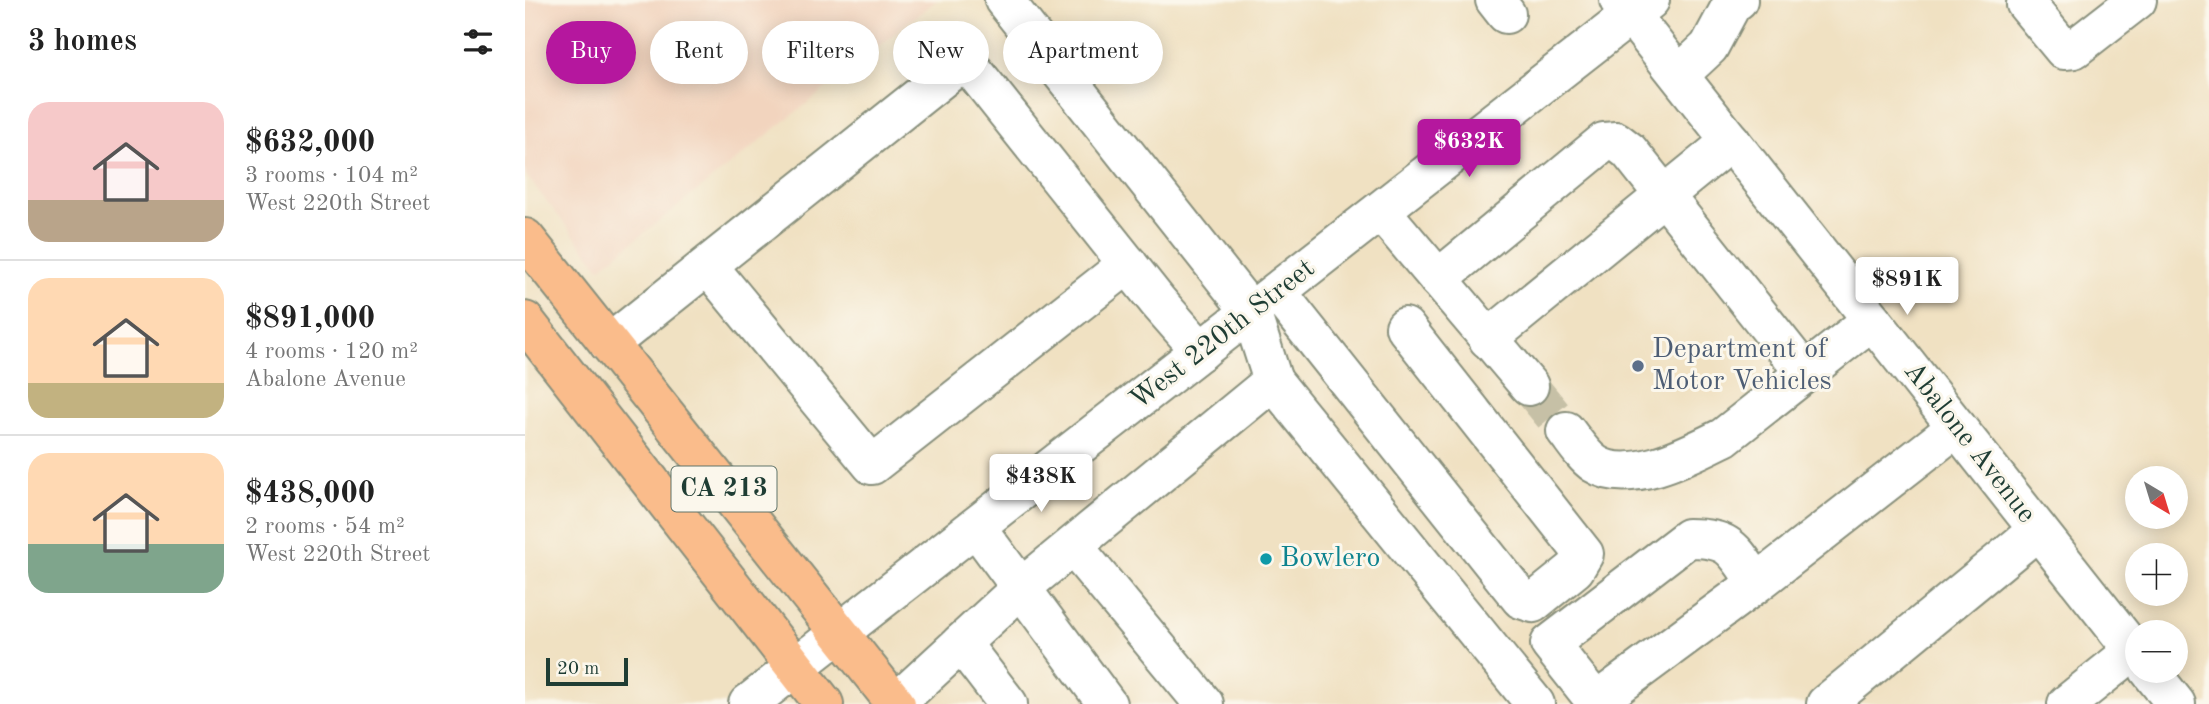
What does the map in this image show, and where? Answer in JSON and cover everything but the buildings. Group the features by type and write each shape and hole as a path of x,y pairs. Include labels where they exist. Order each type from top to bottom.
{"main road":[{"name":"CA 213","path":"525,238 896,704"},
{"name":"CA 213","path":"525,321 824,704"}],"street":[{"path":"1004,0 1521,599 1533,603 1575,569 1584,554 1405,327"},
{"path":"1679,75 1709,47 1733,4 1738,0"},
{"path":"2027,0 2026,4 2064,50 2074,48 2137,0"},
{"name":"West 220th Street","path":"748,704 1381,211 1634,5"},
{"name":"Abalone Avenue","path":"1634,5 1679,75 2125,640"},
{"path":"609,344 965,60 1201,351"},
{"path":"1439,279 1604,142 1616,141 1623,145 1805,373"},
{"path":"1488,339 1731,141"},
{"path":"1381,211 1529,386"},
{"path":"708,266 873,465 1128,264"},
{"path":"1264,302 1273,382 1535,704"},
{"path":"1566,430 1592,463 1609,471 1629,473 1700,449 1724,437 1872,320"},
{"path":"896,704 1021,588 1273,382"},
{"path":"1758,583 1731,547 1711,538 1689,538 1551,645 1595,702 1758,583 1957,427"},
{"path":"976,527 1107,704"},
{"path":"1826,704 2038,530"},
{"path":"1073,545 1204,704"},
{"path":"961,643 1008,704"},
{"path":"2067,704 2125,668"},
{"name":"Abalone Avenue","path":"2159,683 2176,704"}],"shaded area":[{"path":"525,0 937,0 911,21 893,21 893,35 879,46 879,21 762,21 762,84 831,84 600,268 525,174"}],"tunnel":[{"path":"1529,386 1566,431"}],"place":[{"name":"Department of Motor Vehicles","path":"1638,366"},
{"name":"Bowlero","path":"1266,559"}]}
